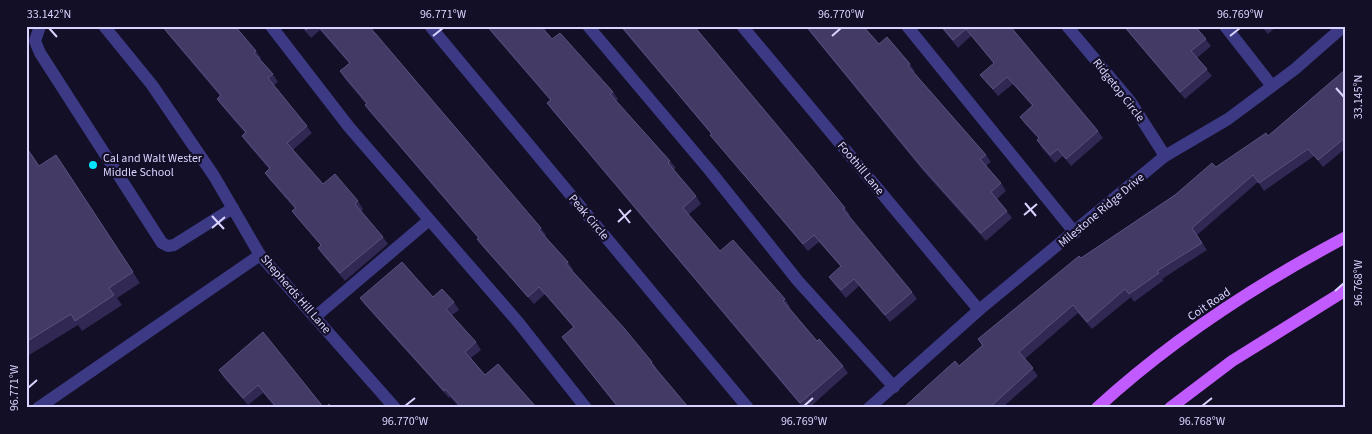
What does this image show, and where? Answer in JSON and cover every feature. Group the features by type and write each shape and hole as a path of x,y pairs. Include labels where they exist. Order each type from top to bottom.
{"main road":[{"name":"Coit Road","path":"1097,408 1172,345 1306,258 1346,237"},
{"path":"1170,408 1232,361 1346,290"}],"street":[{"path":"40,26 35,41 40,53 162,243 168,246 174,245 233,208"},
{"name":"Shepherds Hill Lane","path":"104,26 152,85 233,208 260,254 395,408"},
{"path":"271,26 349,127 428,221 518,322 586,408"},
{"name":"Peak Circle","path":"430,26 748,408"},
{"path":"588,26 711,172 798,281 894,387"},
{"name":"Foothill Lane","path":"742,26 979,310"},
{"path":"908,26 1075,232"},
{"name":"Ridgetop Circle","path":"1068,26 1130,101 1165,156"},
{"path":"1225,26 1272,86"},
{"name":"Milestone Ridge Drive","path":"869,408 979,310 1165,156 1228,119 1272,86 1344,26"},
{"path":"315,317 428,221"},
{"path":"38,408 260,254"}],"building":[{"path":"162,26 235,26 256,51 254,53 273,74 268,78 307,126 287,143 323,184 335,174 358,201 355,204 383,237 340,273 318,248 321,245 292,211 296,208 265,173 270,168 242,136 246,132 217,99 221,95"},
{"path":"318,26 369,26 541,228 539,230 568,262 566,264 624,328 689,408 619,408 562,337 574,327 539,287 528,297 477,239 479,238 365,105 367,103 340,71 350,63"},
{"path":"487,26 541,26 552,39 560,33 613,92 610,94 670,161 668,163 696,196 683,208 720,251 733,240 785,299 783,301 817,341 819,339 843,366 800,403 547,103 551,100"},
{"path":"621,26 694,26 811,166 845,208 843,209 912,292 885,315 854,279 841,290 829,277 841,266 814,235 803,244 710,135 712,134"},
{"path":"806,26 863,26 879,44 887,37 910,64 908,66 986,155 980,159 1001,183 991,192 1007,211 981,233 920,165"},
{"path":"941,26 1010,26 1098,131 1066,159 1058,149 1050,155 1037,140 1039,138 1020,117 1033,105 1007,77 993,89 980,75 994,63 966,29 953,40"},
{"path":"1124,26 1195,26 1206,39 1191,51 1207,69 1180,92"},
{"path":"1346,69 1346,137 1318,160 1308,149 1259,183 1253,175 1192,228 1202,243 1157,271 1159,273 1129,294 1125,289 1087,322 1073,305 1019,352 1033,368 989,408 903,408 955,361 959,366 983,345 978,339 1079,256 1081,258 1175,195 1212,163 1216,167 1266,133 1268,136"},
{"path":"26,147 39,166 56,155 133,272 109,288 114,295 75,321 71,314 26,342"},
{"path":"402,262 433,297 442,289 454,302 446,309 476,342 465,352 485,375 498,364 537,408 462,408 445,389 444,391 360,298"},
{"path":"263,332 324,408 277,408 258,385 243,398 219,370"}],"place":[{"name":"Cal and Walt Wester Middle School","path":"93,165"}]}
